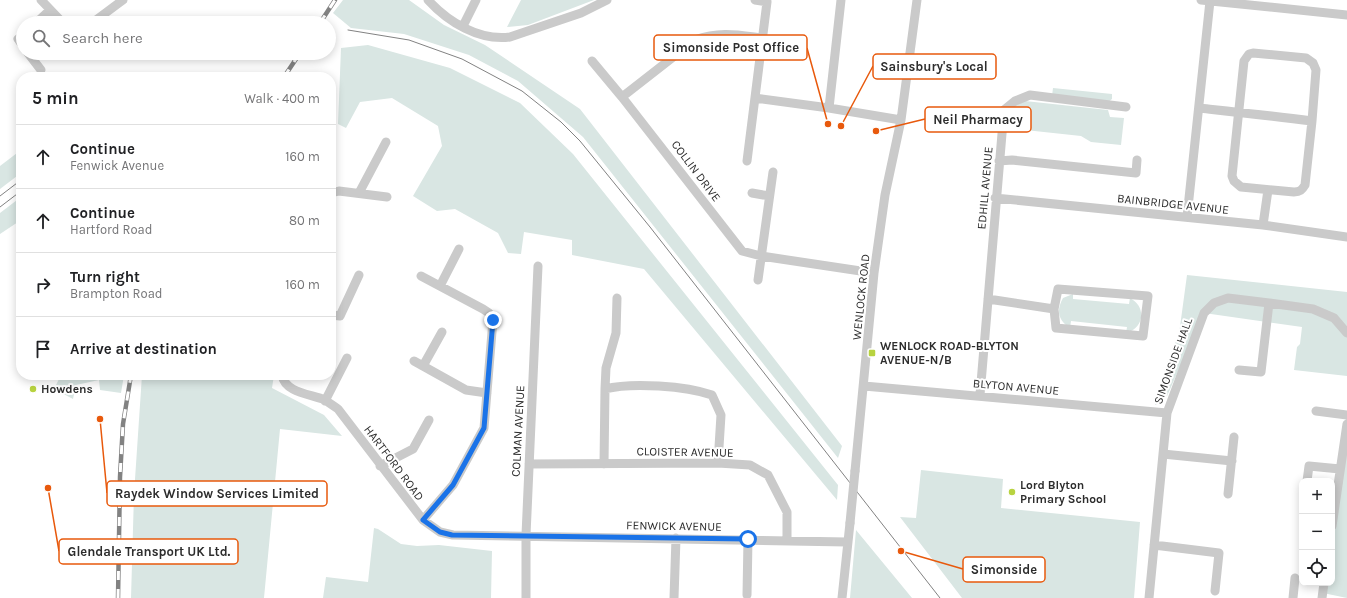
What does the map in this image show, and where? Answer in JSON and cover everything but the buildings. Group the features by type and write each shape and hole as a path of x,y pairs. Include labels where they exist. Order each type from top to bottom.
{"street":[{"path":"41,0 56,16"},
{"path":"101,16 123,0"},
{"path":"428,0 440,13 463,26 481,35 498,38 510,37 581,13 607,0"},
{"path":"463,26 476,0"},
{"path":"747,161 767,2 755,0"},
{"path":"829,108 841,0"},
{"name":"WENLOCK ROAD","path":"842,598 874,273 885,195 901,120 917,0"},
{"path":"1187,217 1199,108 1205,0 1347,15"},
{"path":"44,16 50,10"},
{"path":"622,97 695,40 706,36 726,33 763,38"},
{"path":"1253,52 1306,58 1316,66 1312,120 1305,185 1303,189 1299,192 1268,190 1241,187 1234,182 1232,176 1238,112 1244,61 1249,54 1253,52"},
{"path":"33,60 41,70"},
{"name":"COLLIN DRIVE","path":"592,61 630,106 742,251 761,256"},
{"name":"EDHILL AVENUE","path":"980,395 1004,110 1015,101 1030,95 1126,108"},
{"path":"755,98 901,120"},
{"path":"1199,108 1312,120"},
{"path":"359,193 386,142"},
{"path":"999,161 1012,160 1136,173 1137,160"},
{"path":"758,280 773,172"},
{"path":"1263,225 1268,190"},
{"path":"336,193 359,193 387,197"},
{"path":"752,193 769,196"},
{"name":"BAINBRIDGE AVENUE","path":"996,198 1263,225 1347,237"},
{"path":"440,286 459,250"},
{"path":"761,256 874,273"},
{"name":"COLMAN AVENUE","path":"526,598 526,535 538,266"},
{"path":"336,316 340,316 359,275"},
{"path":"421,276 483,309 489,313 493,320 484,428 453,485 423,520"},
{"path":"1058,289 1148,296 1143,336 1056,328 1054,309 1058,289"},
{"path":"604,464 606,368 616,333 617,298"},
{"name":"SIMONSIDE HALL","path":"1149,598 1166,413 1204,313 1214,303 1228,298 1269,303 1313,310 1334,318 1347,333"},
{"path":"988,299 1054,309"},
{"path":"1239,370 1261,372 1269,303"},
{"path":"423,366 442,332"},
{"path":"326,401 347,358"},
{"path":"414,361 466,390 487,393"},
{"name":"HARTFORD ROAD","path":"284,380 286,384 296,390 326,401 338,409 380,466 423,520 440,532 452,535 526,535"},
{"path":"605,388 619,385 695,389 712,395 721,415 718,463"},
{"name":"BLYTON AVENUE","path":"864,386 980,395 1166,413"},
{"path":"1316,411 1347,414"},
{"path":"380,466 413,449 429,420"},
{"path":"1334,514 1347,424"},
{"path":"1228,494 1234,437"},
{"path":"1163,454 1232,461"},
{"name":"CLOISTER AVENUE","path":"529,464 718,463 750,466 768,475 787,512 787,540"},
{"path":"1307,478 1309,466 1340,469"},
{"name":"FENWICK AVENUE","path":"526,535 847,542"},
{"path":"674,598 676,538"},
{"path":"747,595 748,539"},
{"path":"1154,545 1219,553 1216,591"},
{"path":"1293,598 1295,578"},
{"path":"1322,598 1324,586"}],"shaded area":[{"path":"343,0 409,0 444,25 485,45 580,109 842,446 838,458 583,137 518,81 469,55 404,34 351,28 333,13"},
{"path":"521,0 594,0 528,25 507,27"},
{"path":"368,45 450,68 520,103 573,154 838,485 837,500 644,269 572,255 572,240 524,232 521,254 508,253 498,233 455,209 437,211 413,196 442,146 438,126 392,98 360,102 346,128 338,124 341,48"},
{"path":"1053,88 1112,94 1112,99 1108,102 1052,96"},
{"path":"1025,101 1108,110 1110,117 1124,118 1121,145 1091,142 1081,136 1007,128 1010,110"},
{"path":"16,154 16,177 0,189 0,166"},
{"path":"16,201 16,223 0,234 0,213"},
{"path":"1187,275 1347,292 1347,376 1294,370 1297,347 1300,344 1302,327 1204,313 1167,396 1165,395 1160,403 1155,405 1167,363 1179,334"},
{"path":"1073,294 1073,299 1129,304 1130,298 1139,307 1141,312 1140,322 1137,327 1126,333 1127,327 1071,321 1070,328 1063,322 1059,315 1059,307 1063,298"},
{"path":"58,380 99,380 76,385 73,399 54,389"},
{"path":"99,380 123,380 121,393 100,390"},
{"path":"142,380 273,380 272,388 324,415 342,436 280,429 264,598 131,598 134,494"},
{"path":"1347,424 1347,598 1323,593 1324,586 1335,586 1335,506"},
{"path":"921,470 1003,479 1001,508 1140,522 1134,598 962,598 900,517 916,518"},
{"path":"374,528 401,544 417,546 439,545 492,551 491,598 323,598 326,577 368,582"},
{"path":"856,530 912,598 850,598"}],"tram line":[{"path":"348,30 409,40 462,59 522,91 561,122 580,141 650,227 940,598"},
{"path":"0,196 16,184"},
{"path":"0,207 16,195"}],"railway":[{"path":"325,16 335,0"},
{"path":"287,72 295,60"},
{"path":"118,598 120,477 123,424 130,380"}],"place":[{"name":"Simonside Post Office","path":"828,124"},
{"name":"Sainsbury's Local","path":"841,126"},
{"name":"Neil Pharmacy","path":"876,131"},
{"name":"WENLOCK ROAD-BLYTON AVENUE-N/B","path":"872,353"},
{"name":"Howdens","path":"33,389"},
{"name":"Raydek Window Services Limited","path":"100,419"},
{"name":"Glendale Transport UK Ltd.","path":"48,488"},
{"name":"Lord Blyton Primary School","path":"1012,492"},
{"name":"Simonside","path":"901,551"}],"route":[{"path":"493,320 484,428 453,485 423,520 429,526 440,532 452,535 748,539"}]}
